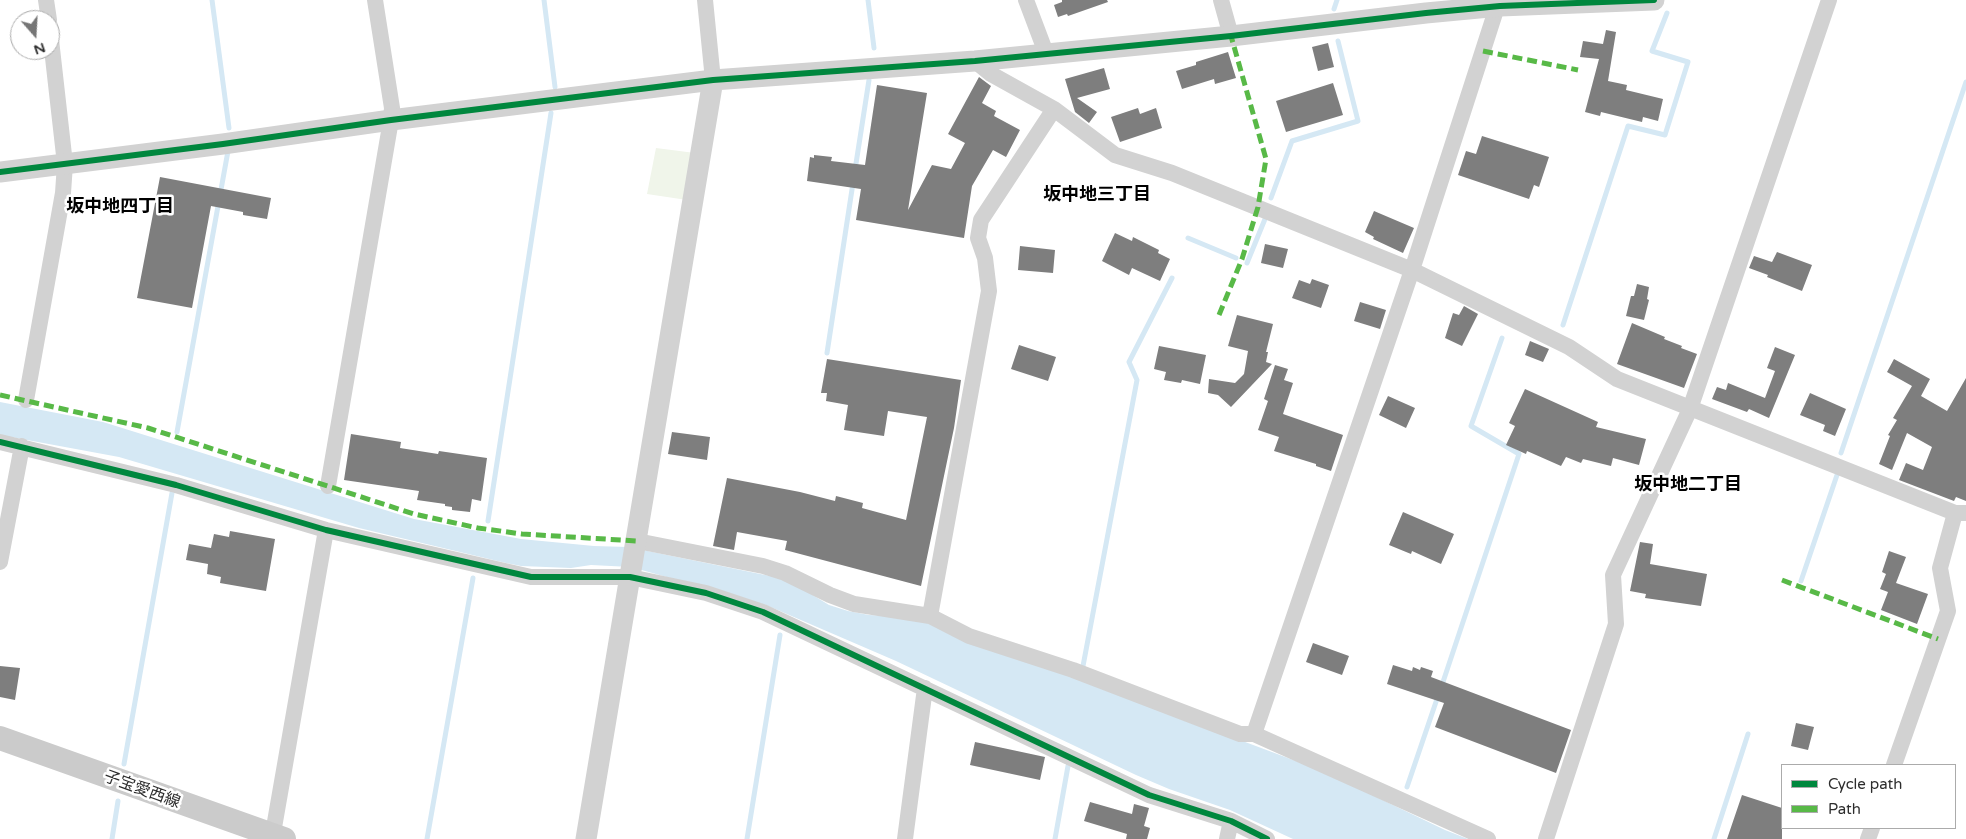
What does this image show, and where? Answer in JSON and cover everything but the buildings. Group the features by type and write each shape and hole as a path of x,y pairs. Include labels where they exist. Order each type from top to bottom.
{"main road":[{"name":"子宝愛西線","path":"0,738 276,838"}],"street":[{"path":"328,486 391,120 392,108 375,0"},
{"path":"586,839 713,80 705,0"},
{"path":"1026,0 1046,53"},
{"path":"1221,0 1231,36"},
{"path":"0,172 391,120 713,80 975,60 1231,36 1500,4 1654,0"},
{"path":"1546,839 1616,624 1613,575 1690,408 1829,0"},
{"path":"1254,734 1412,270 1500,4"},
{"path":"26,400 63,193 65,164 53,60"},
{"path":"975,60 991,74 1054,109 1115,155 1172,173 1412,270 1569,347 1617,379 1961,513 1940,568 1948,611 1894,764"},
{"path":"930,616 989,291 985,258 978,238 981,220 1054,109"},
{"path":"0,442 176,485 326,530 531,577 630,574 706,593 763,612 1149,794 1230,822 1267,839"},
{"path":"0,562 22,446"},
{"path":"276,838 326,530"},
{"path":"637,540 763,566 785,573 830,595 854,604 930,616 969,636 1073,670 1240,734 1254,734 1488,839"},
{"path":"905,839 925,688"},
{"path":"1227,839 1230,822"}],"shaded area":[{"path":"656,148 695,153 687,200 647,194"}],"water":[{"path":"0,402 103,422 414,519 521,539 594,546 628,547 775,577 793,583 829,605 848,611 869,615 911,617 1320,770 1445,830 1468,839 1293,839 1230,810 1169,789 1136,775 896,661 766,605 631,567 591,565 571,568 521,566 506,563 359,528 119,457 0,435"}],"waterway":[{"path":"212,0 229,128"},
{"path":"544,0 555,87"},
{"path":"868,0 874,48"},
{"path":"1334,9 1337,0"},
{"path":"1563,325 1628,126 1665,135 1688,62 1652,51 1667,13"},
{"path":"1271,198 1292,141 1358,121 1338,41"},
{"path":"855,170 869,80"},
{"path":"1841,453 1966,82"},
{"path":"488,521 551,113"},
{"path":"177,432 228,151"},
{"path":"827,353 853,183"},
{"path":"1247,263 1265,219"},
{"path":"1188,238 1236,258"},
{"path":"1083,666 1137,380 1129,362 1172,278"},
{"path":"1441,688 1519,454 1471,426 1502,338"},
{"path":"1801,581 1837,475"},
{"path":"124,764 172,493"},
{"path":"427,839 473,578"},
{"path":"747,839 780,635"},
{"path":"1407,787 1438,696"},
{"path":"1714,839 1748,734"},
{"path":"1055,839 1068,766"},
{"path":"112,839 118,801"}],"marked path":[{"path":"1219,315 1242,259 1258,207 1266,159 1231,36"},
{"path":"1483,51 1578,70"},
{"path":"0,395 148,428 414,514 478,528 522,534 637,541"},
{"path":"1782,580 1938,639"}],"cycle path":[{"path":"0,172 223,144 391,120 713,80 975,61 1231,36 1500,6 1654,0"},
{"path":"0,442 176,485 326,530 531,577 630,577 706,593 763,612 1149,795 1231,821 1267,839"}],"district":[{"name":"坂中地三丁目","path":"1097,195"},
{"name":"坂中地四丁目","path":"120,207"},
{"name":"坂中地二丁目","path":"1688,485"}]}
